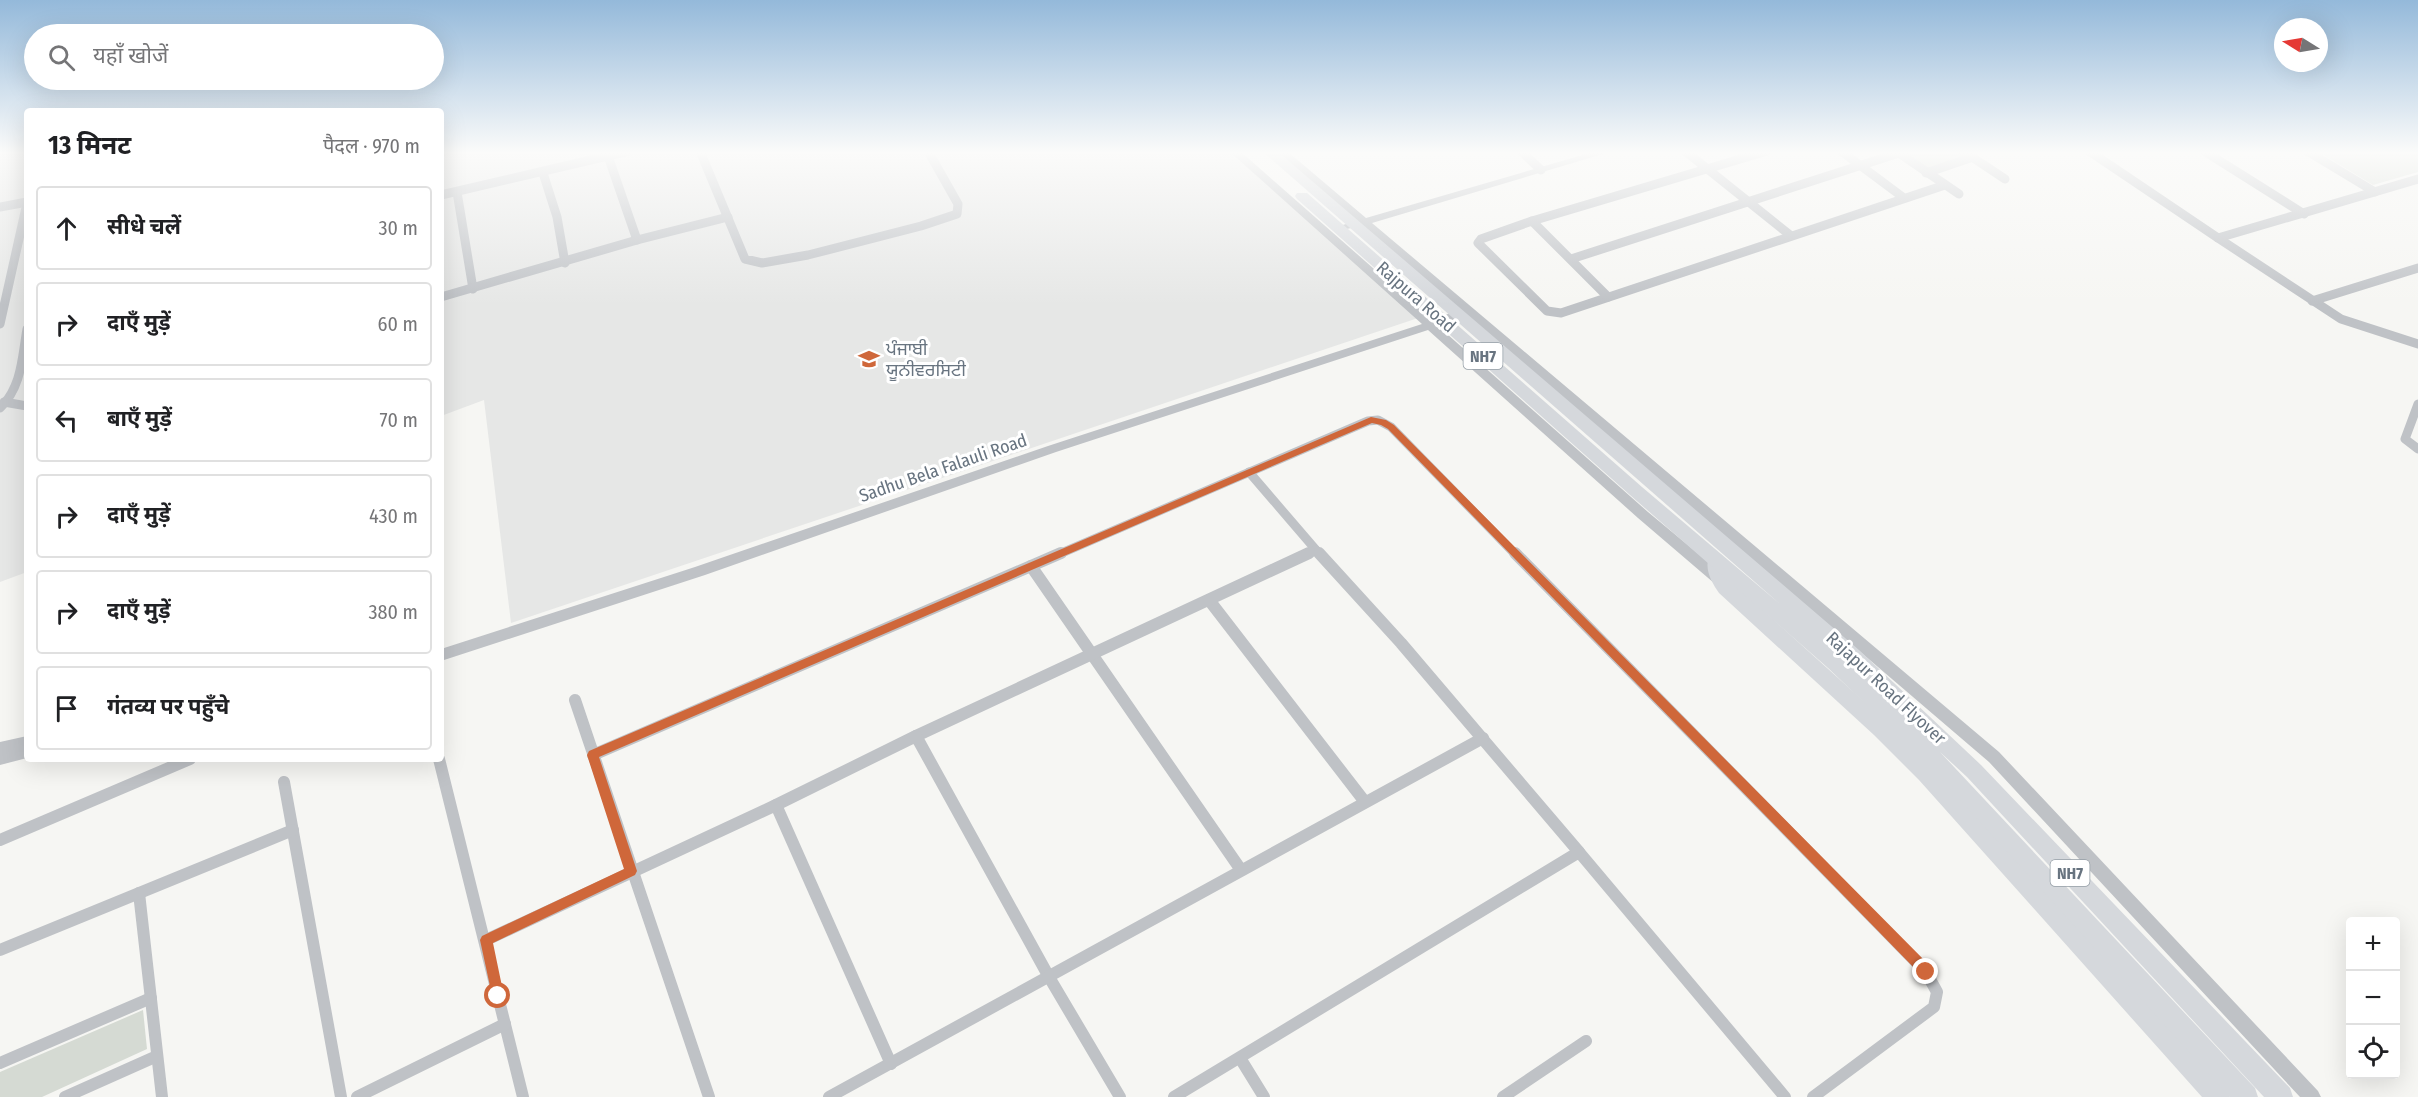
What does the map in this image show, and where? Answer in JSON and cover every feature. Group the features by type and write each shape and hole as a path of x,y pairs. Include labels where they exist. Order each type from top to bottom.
{"main road":[{"name":"Rajpura Road","path":"1321,202 1352,225"},
{"name":"Rajpura Road","path":"1326,202 1352,225 1443,320 1717,569"},
{"name":"Rajapur Road Flyover","path":"1443,320 1844,658 1974,771 2281,1097"},
{"name":"Rajapur Road Flyover","path":"1717,569 1844,658 2246,1097"},
{"path":"1717,569 1726,588 1881,729 1926,774 2218,1097"}],"street":[{"path":"459,202 473,289"},
{"path":"552,202 565,263"},
{"path":"624,202 638,240"},
{"path":"722,202 745,259 762,263 808,255 952,217 959,209 957,202"},
{"path":"1297,202 1443,320"},
{"path":"1330,202 1352,225 1994,757 2312,1097"},
{"path":"1352,225 1430,202"},
{"path":"1597,202 1532,221 1481,239 1478,243 1551,313 1565,312 1891,202"},
{"path":"1571,259 1742,202"},
{"path":"1748,202 1790,235"},
{"path":"2165,202 2312,301 2351,324 2418,344"},
{"path":"2285,202 2304,214"},
{"path":"2218,238 2342,202"},
{"path":"0,207 24,203"},
{"path":"0,324 24,216"},
{"path":"444,296 638,240 728,217"},
{"path":"1532,221 1608,297"},
{"path":"2312,301 2418,268"},
{"name":"Sadhu Bela Falauli Road","path":"444,654 689,575 1052,449 1443,320"},
{"path":"3,404 17,384 24,346"},
{"path":"3,404 24,406"},
{"path":"2418,404 2405,439 2418,449"},
{"path":"593,755 1368,421 1378,420 1391,427 1926,972 1937,992 1934,1007 1813,1097"},
{"path":"1250,472 1483,738 1785,1097"},
{"path":"486,940 1316,550"},
{"path":"1031,566 1241,870"},
{"path":"1209,600 1365,802"},
{"path":"575,700 709,1097"},
{"path":"916,736 1049,976 1120,1097"},
{"path":"829,1097 1483,738"},
{"path":"0,748 24,743"},
{"path":"0,758 24,752"},
{"path":"0,840 183,762"},
{"path":"441,762 523,1097"},
{"path":"284,782 341,1097"},
{"path":"776,805 891,1064"},
{"path":"0,950 293,830"},
{"path":"1174,1097 1579,852"},
{"path":"139,893 162,1097"},
{"path":"0,1063 151,998"},
{"path":"357,1097 504,1024"},
{"path":"1503,1097 1586,1041"},
{"path":"65,1097 158,1056"},
{"path":"1240,1058 1264,1097"}],"shaded area":[{"path":"0,202 24,202 24,573 0,582"},
{"name":"ਪੰਜਾਬੀ ਯੂਨੀਵਰਸਿਟੀ","path":"444,202 1291,202 1418,318 511,623 484,400 444,415"},
{"path":"143,1010 147,1049 42,1097 0,1097 0,1072"}],"place":[{"name":"ਪੰਜਾਬੀ ਯੂਨੀਵਰਸਿਟੀ","path":"869,359"}],"route":[{"path":"498,996 486,940 631,871 593,755 1371,420 1378,420 1391,427 1926,972"}]}
